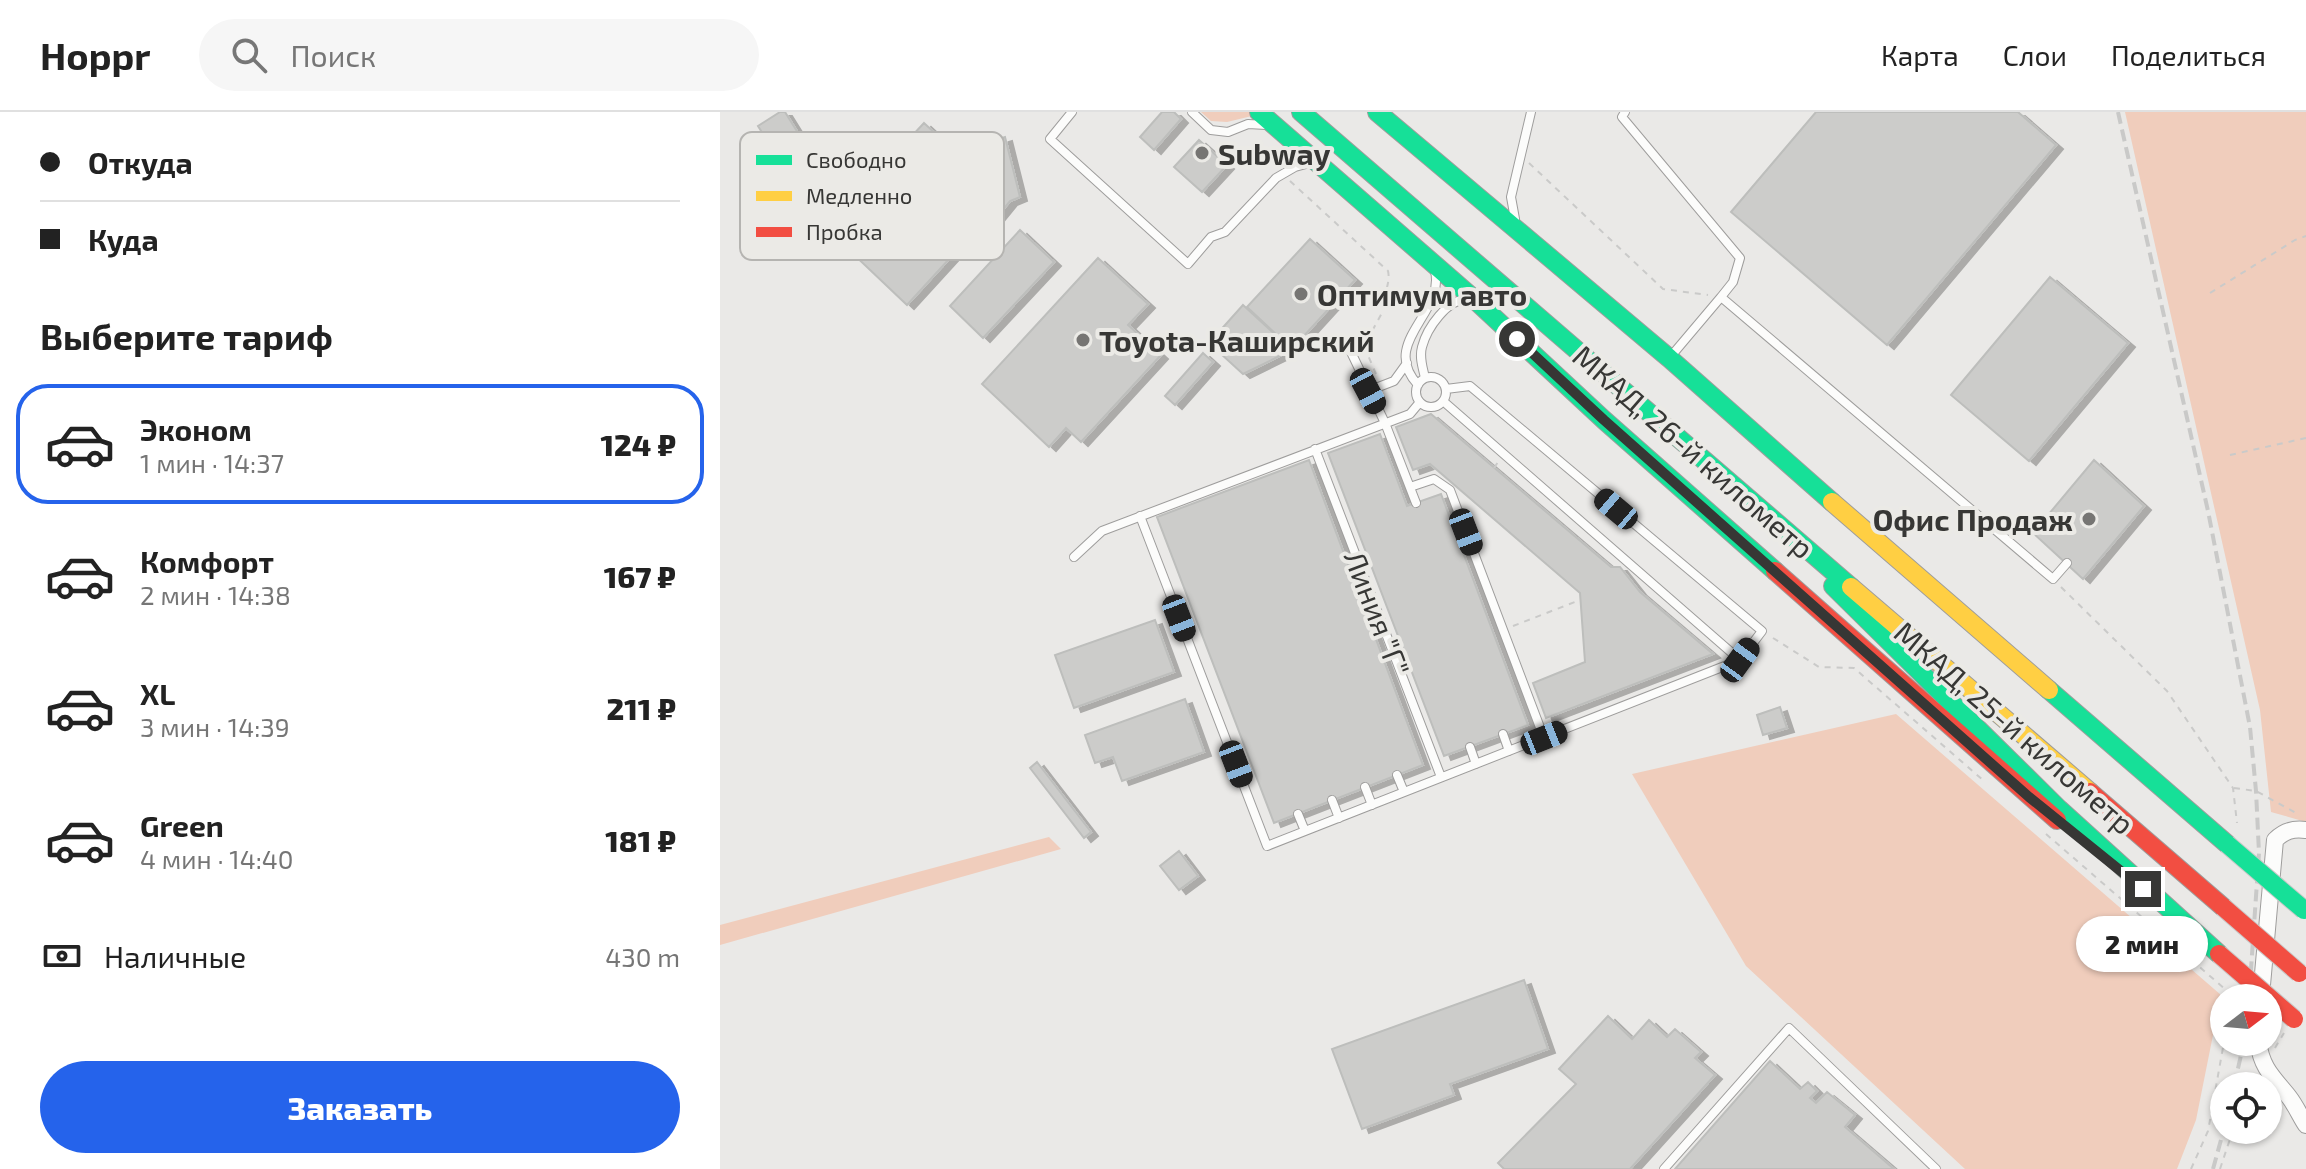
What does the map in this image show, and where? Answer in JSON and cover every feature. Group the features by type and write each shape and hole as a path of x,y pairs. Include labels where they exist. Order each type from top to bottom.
{"main road":[{"path":"1259,112 1474,299 1604,420 1951,729 2166,908"},
{"name":"МКАД, 26-й километр","path":"1301,112 1832,570"},
{"name":"МКАД, 26-й километр","path":"1377,112 1669,358 1865,531"},
{"path":"1715,469 2059,809 2166,908 2300,1024"},
{"name":"МКАД, 25-й километр","path":"1865,531 2305,911"},
{"name":"МКАД, 25-й километр","path":"1832,570 2303,975"}],"street":[{"path":"2262,984 2275,840 2282,833 2306,830"},
{"path":"2262,1056 2271,1078 2290,1098 2306,1125"},
{"path":"2290,1098 2306,1106"}],"lane":[{"path":"1072,112 1050,139 1188,264 1211,237 1225,232 1282,174 1309,163 1319,164"},
{"path":"1192,112 1211,130 1228,132 1248,124 1280,130"},
{"path":"1517,232 1511,197 1531,112"},
{"path":"1621,114 1740,258 1733,282 1669,358"},
{"path":"1420,402 1431,407 1443,401 1446,389 1434,377 1422,382 1411,377 1407,363 1409,338 1434,298 1437,286 1429,259"},
{"path":"1721,297 2053,579 2067,563"},
{"path":"1420,402 1417,390 1422,382 1422,346 1445,309 1462,299 1474,299"},
{"path":"1351,352 1385,423 1416,503"},
{"path":"1368,391 1394,381 1407,363"},
{"path":"1140,516 1267,846 1740,660 1762,631 1470,386 1446,389"},
{"path":"1443,401 1740,660"},
{"path":"1074,557 1102,531 1281,467 1315,449 1352,440 1410,414 1420,402"},
{"name":"Линия \"Г\"","path":"1315,449 1441,777"},
{"path":"1410,487 1434,479 1450,490 1544,738"},
{"path":"1503,734 1509,751"},
{"path":"1470,747 1476,764"},
{"path":"1397,775 1404,792"},
{"path":"1365,787 1372,805"},
{"path":"1332,800 1339,818"},
{"path":"1298,814 1305,831"},
{"path":"1664,1169 1789,1028 1936,1169"}],"path":[{"path":"1521,155 1663,289 1721,297"},
{"path":"1282,174 1388,271 1390,278 1383,300 1385,308"},
{"path":"2210,293 2306,236"},
{"path":"1381,386 1364,346 1389,300"},
{"path":"2230,455 2306,438"},
{"path":"2053,579 2167,691 2233,788 2256,791 2306,819"},
{"path":"1504,630 1580,600"},
{"path":"1762,631 1819,667 1854,668 1984,781"},
{"path":"2043,832 2218,984"},
{"path":"2191,1169 2208,1131 2221,1056"},
{"path":"2220,1169 2228,1144"}],"shaded area":[{"path":"1201,112 1252,112 1256,115 1227,122 1211,121"},
{"path":"2125,112 2306,112 2306,822 2271,812 2260,710"},
{"path":"1896,714 2210,985 2210,1050 2196,1120 2177,1169 1965,1169 1746,966 1632,774"},
{"path":"1049,837 1061,849 720,945 720,925"}],"building":[{"path":"785,112 797,132 762,132 758,126"},
{"path":"1162,112 1174,112 1181,119 1154,150 1140,137"},
{"path":"1816,112 2018,112 2056,145 1887,345 1731,212"},
{"path":"924,123 934,132 916,132"},
{"path":"1005,137 1020,197 1010,201 1004,208"},
{"path":"1199,140 1227,165 1202,192 1174,167"},
{"path":"1020,230 1054,262 983,338 950,306 992,260 1004,260 1004,247"},
{"name":"Оптимум авто","path":"1310,239 1355,280 1292,349 1247,307"},
{"name":"Toyota-Каширский","path":"1098,258 1148,304 1128,325 1161,355 1081,442 1066,428 1049,447 982,384"},
{"path":"860,260 948,260 907,305"},
{"path":"2050,277 2128,343 2029,461 1951,395"},
{"path":"1243,305 1292,350 1243,374 1209,343"},
{"path":"1203,353 1213,362 1175,405 1165,396"},
{"path":"1431,414 1611,567 1620,567 1640,592 1713,654 1546,718 1533,683 1585,662 1580,593 1430,464 1413,470 1396,427"},
{"path":"1380,434 1407,506 1441,494 1528,725 1444,756 1328,453"},
{"path":"1309,460 1423,765 1274,823 1157,517"},
{"name":"Офис Продаж","path":"2094,460 2144,506 2083,579 2033,533"},
{"path":"1155,620 1174,672 1074,708 1055,655"},
{"path":"1185,699 1204,752 1122,781 1113,757 1095,763 1085,735"},
{"path":"1780,707 1787,728 1763,735 1757,715"},
{"path":"1037,762 1091,832 1084,838 1030,768"},
{"path":"1179,851 1198,876 1179,890 1160,866"},
{"path":"1524,980 1548,1049 1450,1084 1454,1095 1362,1129 1332,1049"},
{"path":"1608,1016 1632,1039 1649,1020 1667,1037 1675,1029 1701,1052 1695,1058 1715,1075 1630,1169 1504,1169 1498,1163 1576,1084 1559,1069"},
{"path":"1770,1061 1800,1089 1808,1082 1817,1091 1810,1098 1816,1103 1827,1092 1855,1115 1845,1127 1894,1169 1675,1169"}],"railway":[{"path":"2118,112 2208,511 2250,727 2259,853 2250,984"},
{"path":"2237,1072 2241,1056"},
{"path":"2213,1169 2220,1144"}],"traffic: fast":[{"path":"1259,112 1474,299 1604,420 1775,571"},
{"path":"1301,112 1851,587"},
{"path":"1377,112 1669,358 1832,502"},
{"path":"1833,586 2059,809 2219,954"},
{"path":"2049,690 2227,844"},
{"path":"2227,844 2304,910"}],"traffic: slow":[{"path":"1832,502 2049,690"},
{"path":"1851,587 2090,792"}],"traffic: jam":[{"path":"1775,571 2057,820"},
{"path":"2090,792 2223,907"},
{"path":"2223,907 2299,973"},
{"path":"2219,954 2294,1019"}],"place":[{"name":"Subway","path":"1202,153"},
{"name":"Оптимум авто","path":"1301,294"},
{"name":"Toyota-Каширский","path":"1083,340"},
{"name":"Офис Продаж","path":"2089,519"}],"route":[{"path":"1517,339 1895,680 2029,797 2143,889"}]}
